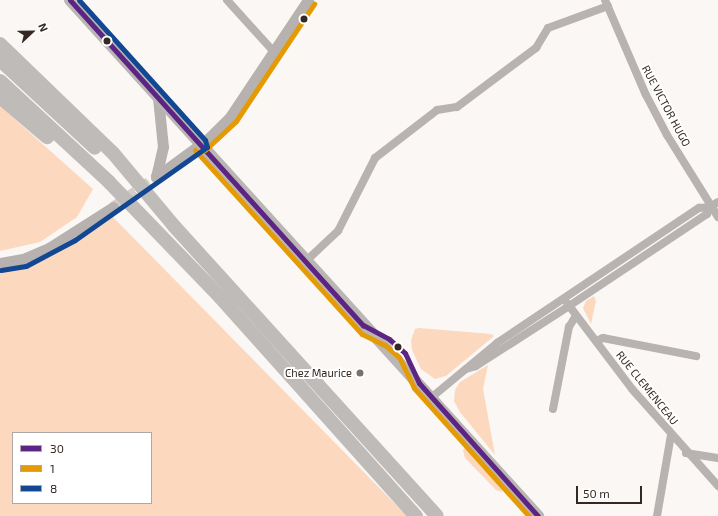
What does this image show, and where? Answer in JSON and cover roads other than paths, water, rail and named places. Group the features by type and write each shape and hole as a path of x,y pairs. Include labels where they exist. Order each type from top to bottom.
{"highway":[{"path":"0,44 113,153 174,226"},
{"path":"0,60 118,169 174,226 437,516"},
{"path":"0,81 109,182 220,297 416,516"},
{"path":"0,97 56,144 109,182"}],"main road":[{"path":"70,0 200,145 432,397 538,516"},
{"path":"158,98 163,147 156,177 200,145 230,117 308,0"},
{"path":"0,263 23,259 49,248 113,207"}],"street":[{"path":"227,0 274,52"},
{"path":"306,261 338,231 375,158 437,110 457,107 536,48 548,28 606,3"},
{"name":"RUE VICTOR HUGO","path":"606,3 646,95 710,207 718,217"},
{"path":"432,397 466,370 486,351 546,310 699,208 710,207 718,202"},
{"path":"466,370 476,366 660,246 707,214 710,207"},
{"path":"654,238 660,246"},
{"path":"600,275 605,282"},
{"name":"RUE CLEMENCEAU","path":"564,299 671,435 718,486"},
{"path":"546,310 551,318"},
{"path":"553,409 569,327 576,316"},
{"path":"596,341 603,338 696,356"},
{"path":"657,516 671,435"},
{"path":"686,453 718,458"}],"tunnel":[{"path":"113,207 156,177"}],"place":[{"name":"Chez Maurice","path":"360,373"}]}
